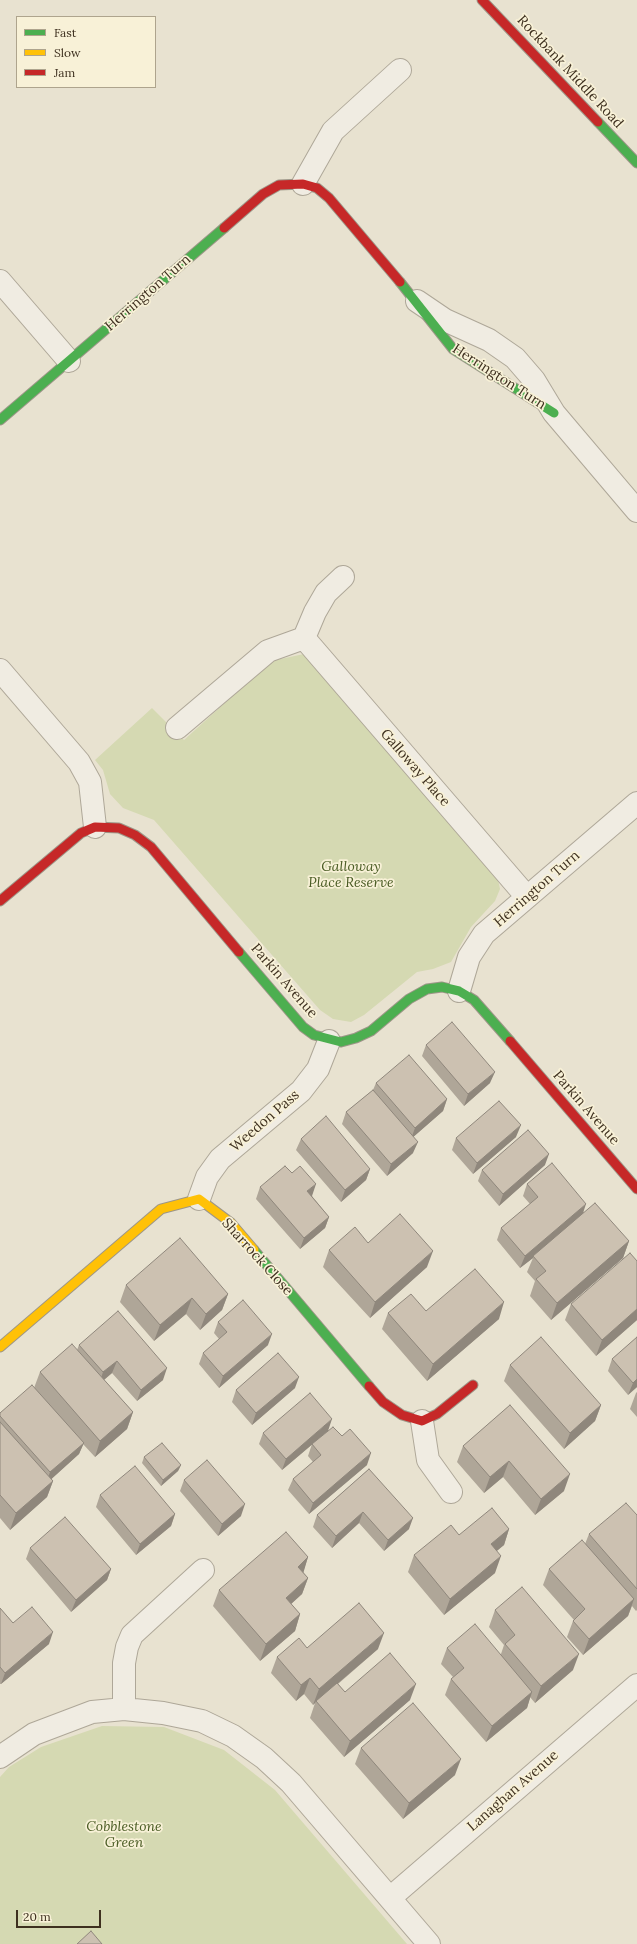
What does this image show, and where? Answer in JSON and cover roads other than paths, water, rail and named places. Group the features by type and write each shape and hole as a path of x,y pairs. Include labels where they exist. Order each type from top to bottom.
{"street":[{"name":"Rockbank Middle Road","path":"482,0 637,163"},
{"path":"303,184 333,131 400,70"},
{"name":"Herrington Turn","path":"0,420 263,194 279,185 303,184 317,188 329,198 417,301 445,320 489,340 515,358 534,380 554,413 637,511"},
{"path":"0,281 69,361"},
{"path":"177,728 268,651 304,638 315,612 326,593 343,577"},
{"name":"Galloway Place","path":"304,638 527,896"},
{"path":"0,670 79,762 90,782 95,827"},
{"name":"Herrington Turn","path":"459,991 469,957 484,934 637,803"},
{"name":"Parkin Avenue","path":"0,901 81,833 95,827 119,828 135,835 151,847 303,1027 314,1035 329,1041 341,1042 371,1031 409,999 427,990 442,987 459,991 474,1000 637,1189"},
{"name":"Weedon Pass","path":"199,1200 207,1177 220,1159 301,1091 318,1069 329,1041"},
{"path":"0,1347 161,1209 199,1200"},
{"name":"Sharrock Close","path":"199,1200 231,1223 383,1402 402,1415 422,1421"},
{"path":"450,1492 428,1460 422,1421 437,1414 473,1385"},
{"path":"124,1709 124,1662 127,1647 132,1635 203,1570"},
{"name":"Lanaghan Avenue","path":"390,1898 637,1685"},
{"path":"0,1757 34,1734 92,1712 124,1709 163,1712 202,1722 233,1736 264,1758 291,1784 428,1944"}],"park label":[{"name":"Galloway Place Reserve","path":"351,876"},
{"name":"Cobblestone Green","path":"124,1836"}]}
